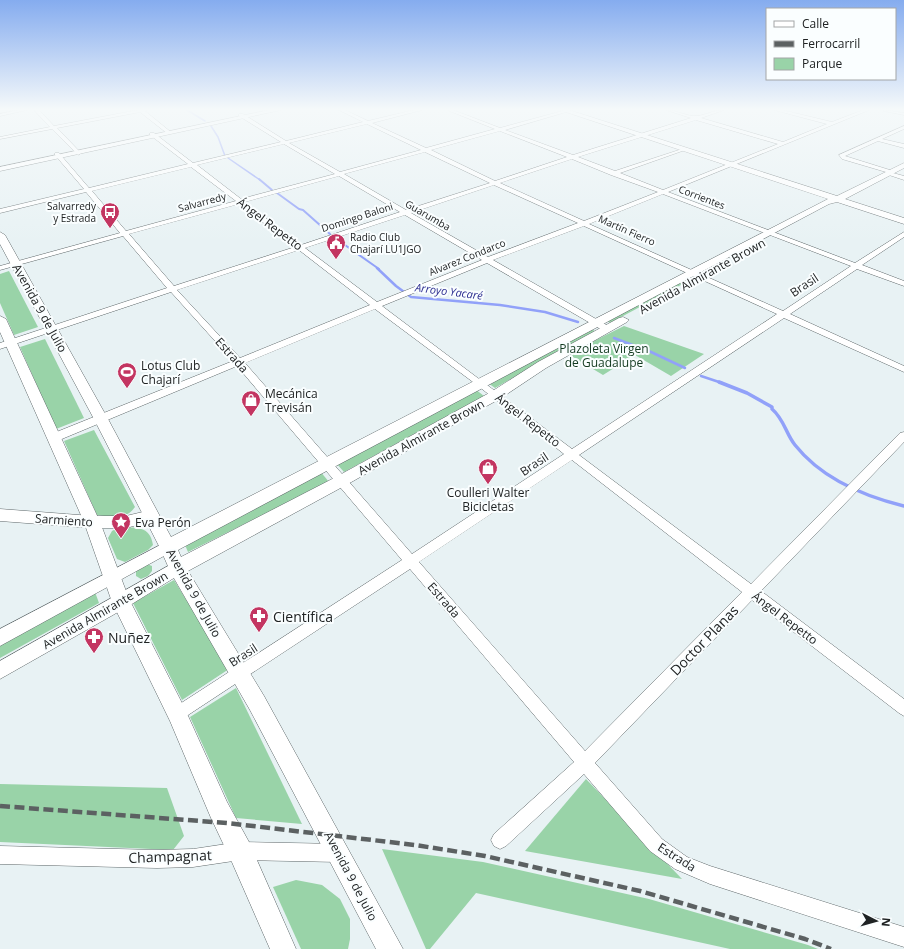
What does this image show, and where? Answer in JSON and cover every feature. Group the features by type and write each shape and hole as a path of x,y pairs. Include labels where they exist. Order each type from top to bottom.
{"main road":[{"path":"0,166 62,154"},
{"path":"699,154 904,221"},
{"path":"0,169 58,155"},
{"name":"Avenida Almirante Brown","path":"168,547 480,382 602,326 772,234 832,205 838,199 904,165"},
{"name":"Avenida 9 de Julio","path":"0,235 3,247 16,264 101,419 168,547 177,568 240,673 390,949"},
{"path":"0,319 5,345 53,438 92,522 111,578 121,602 177,714 219,810 240,851 282,949"},
{"name":"Avenida Almirante Brown","path":"177,568 341,481 496,395 602,326"}],"street":[{"name":"Ángel Repetto","path":"178,154 377,306 480,382 571,454 904,708"},
{"path":"0,210 233,154"},
{"name":"Guarumba","path":"305,154 602,326"},
{"name":"Salvarredy","path":"0,268 410,154"},
{"name":"Martín Fierro","path":"435,154 904,369"},
{"name":"Corrientes","path":"562,154 904,284"},
{"name":"Domingo Baloni","path":"5,345 583,154"},
{"path":"614,174 668,154"},
{"name":"Alvarez Condarco","path":"53,438 487,260 759,154"},
{"path":"846,154 842,156 844,158 904,178"},
{"name":"Estrada","path":"58,155 124,234 239,362 656,845 682,862 710,875 904,938"},
{"name":"Brasil","path":"177,714 411,561 904,234"},
{"name":"Doctor Planas","path":"500,840 585,762 904,436"},
{"name":"Sarmiento","path":"0,515 92,522 126,522 151,516"},
{"name":"Avenida Almirante Brown","path":"0,638 168,547"},
{"name":"Avenida Almirante Brown","path":"0,670 121,602 177,568"},
{"name":"Champagnat","path":"0,855 157,859 193,858 240,851 339,853"}],"green space":[{"path":"9,271 38,327 14,335 0,303 0,274"},
{"path":"689,277 692,279 610,323 607,321"},
{"name":"Plazoleta Virgen de Guadalupe","path":"624,326 704,354 671,376 635,355 603,375 568,354"},
{"path":"591,329 595,331 495,388 488,383"},
{"path":"45,339 84,418 56,429 20,347"},
{"path":"475,389 484,396 344,472 336,463"},
{"path":"94,430 135,507 123,516 113,517 97,515 64,441"},
{"path":"320,471 329,482 188,552 185,545"},
{"path":"119,527 136,528 145,531 149,534 153,545 148,550 125,562 117,559 108,538 112,531"},
{"path":"147,564 152,566 152,571 148,576 141,579 136,576 136,571"},
{"path":"174,580 229,669 182,700 133,603"},
{"path":"95,592 99,603 0,658 0,643"},
{"path":"236,688 302,824 236,818 190,717"},
{"path":"586,779 682,879 525,851"},
{"path":"0,784 167,788 184,836 173,850 0,842"},
{"path":"382,849 483,862 649,899 818,949 730,949 476,893 430,949 426,949"},
{"path":"296,880 322,885 340,899 350,919 350,939 348,949 301,949 273,887"}],"waterway":[{"name":"Arroyo Yacaré","path":"228,158 260,180"},
{"name":"Arroyo Yacaré","path":"259,179 272,190"},
{"name":"Arroyo Yacaré","path":"277,193 299,209 303,210 330,234"},
{"name":"Arroyo Yacaré","path":"335,238 379,269"},
{"name":"Arroyo Yacaré","path":"377,268 396,286 411,297 500,305 545,312 578,322"},
{"name":"Arroyo Yacaré","path":"614,338 651,352 685,368"},
{"name":"Arroyo Yacaré","path":"701,376 719,382"},
{"name":"Arroyo Yacaré","path":"719,382 747,393 772,407 795,445 806,457 831,477 873,497 904,506"}],"railway":[{"path":"0,806 227,823 415,845 485,856 640,891 805,939 831,949"}],"place":[{"name":"Salvarredy y Estrada","path":"110,229"},
{"name":"Radio Club Chajarí LU1JGO","path":"336,260"},
{"name":"Lotus Club Chajarí","path":"127,389"},
{"name":"Mecánica Trevisán","path":"251,417"},
{"name":"Coulleri Walter Bicicletas","path":"488,485"},
{"name":"Eva Perón","path":"121,539"},
{"name":"Científica","path":"259,633"},
{"name":"Nuñez","path":"94,654"}]}
